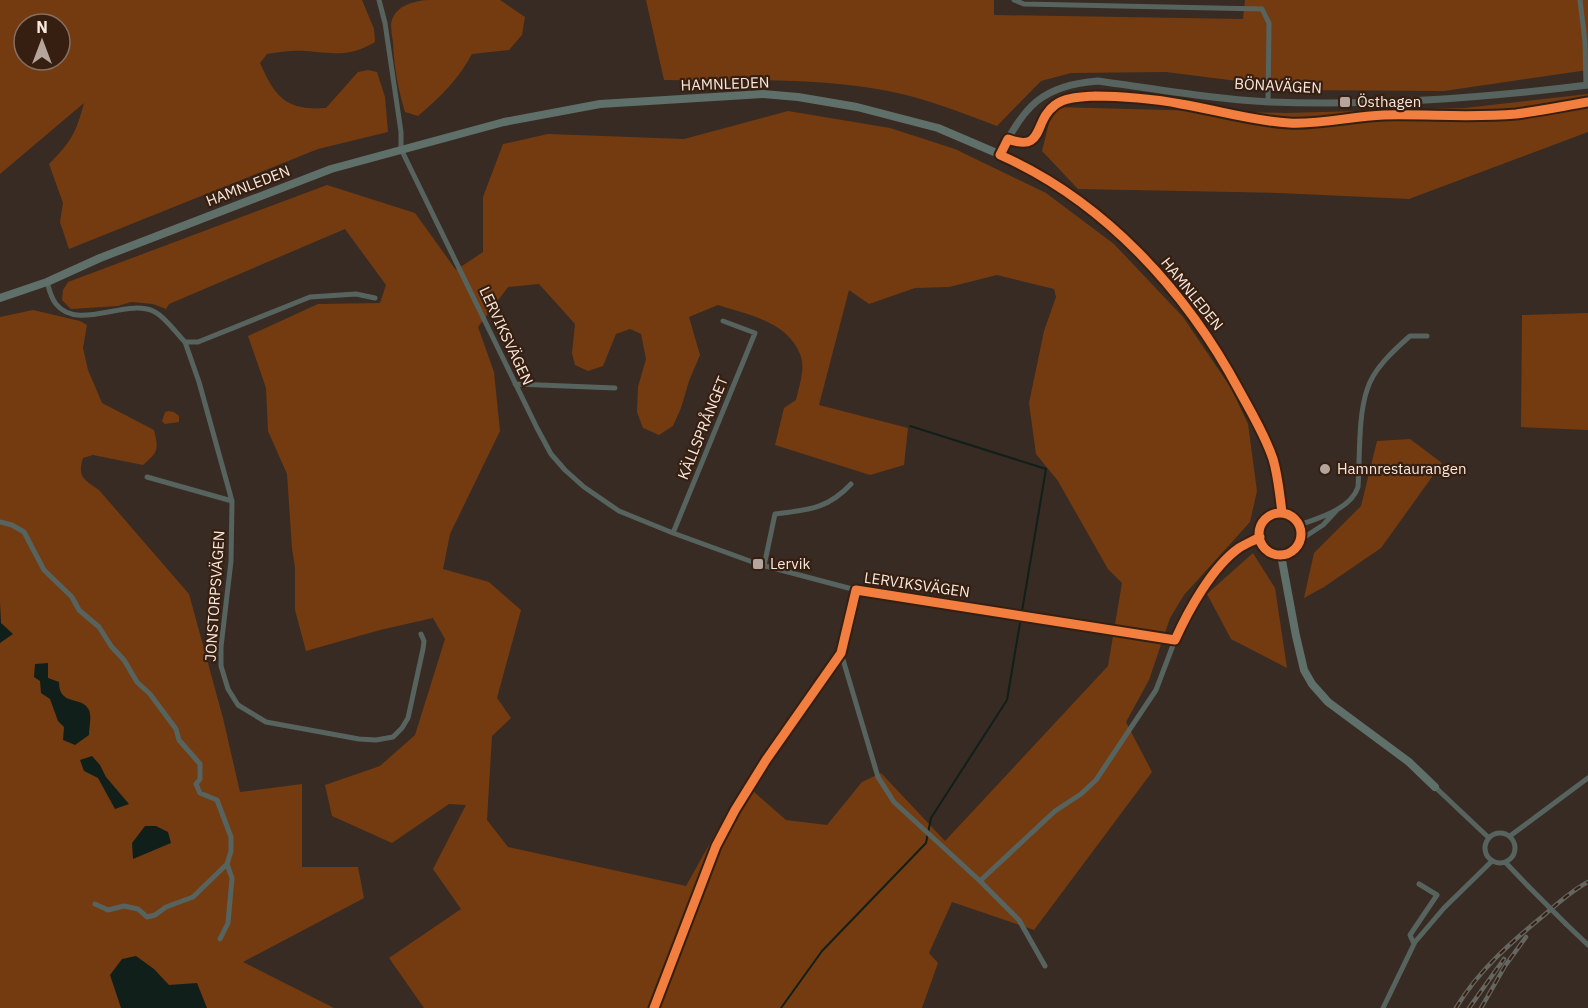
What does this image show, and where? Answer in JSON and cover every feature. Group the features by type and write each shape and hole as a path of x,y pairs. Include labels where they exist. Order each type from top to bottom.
{"main road":[{"name":"HAMNLEDEN","path":"0,298 47,282 100,258 331,169 504,122 600,104 763,94 798,97 857,107 938,128 1000,154 1027,166 1051,182 1119,234 1164,279 1219,352 1273,459 1282,513"},
{"path":"1282,513 1292,517 1299,525 1300,540 1293,550 1281,555 1265,548 1259,531 1265,520 1282,513"},
{"path":"1281,555 1304,670 1312,684 1328,702 1409,762 1436,787"}],"street":[{"name":"LERVIKSVÄGEN","path":"379,0 385,22 393,90 401,132 401,149 423,199 467,282 551,454 584,487 619,510 673,533 764,566 856,590 1175,640"},
{"path":"1014,0 1024,4 1149,3 1223,9 1262,9 1269,23 1268,102"},
{"path":"1223,9 1224,0"},
{"path":"1580,0 1587,86"},
{"name":"BÖNAVÄGEN","path":"1000,154 1034,103 1058,88 1078,82 1098,81 1268,102 1312,103 1453,99 1587,86"},
{"name":"JONSTORPSVÄGEN","path":"47,282 56,304 66,312 77,315 106,314 134,307 155,312 185,342 199,382 232,501 231,561 221,647 221,666 228,689 238,705 266,722 359,739 376,740 393,737 408,718 423,649 424,641 421,633"},
{"path":"185,342 198,342 310,297 356,294 375,298"},
{"name":"KÄLLSPRÅNGET","path":"673,533 755,333 723,321"},
{"path":"1300,540 1323,525 1339,508 1356,495 1363,408 1373,377 1396,348 1410,336 1427,336"},
{"path":"515,384 615,388"},
{"path":"147,477 232,501"},
{"path":"764,566 775,514 798,513 826,504 841,495 851,484"},
{"path":"1299,525 1339,508"},
{"path":"0,522 12,525 24,532 44,570 62,585 80,610 99,627 111,646 124,660 137,682 150,694 176,729 179,740 200,764 200,779 196,784 200,792 217,800 231,837 231,851 227,864 193,897 147,917 138,909 124,906 108,910 95,904"},
{"path":"980,881 1054,811 1081,794 1096,780 1156,690 1175,640 1193,604 1213,574 1238,548 1260,537"},
{"name":"LERVIKSVÄGEN","path":"654,1008 716,846 766,760 841,653 856,590"},
{"path":"841,653 879,777 894,802 1019,920 1045,966"},
{"path":"1510,836 1516,848 1513,857 1506,863 1492,861 1485,847 1489,838 1497,833 1510,836 1588,778"},
{"path":"1436,787 1489,838"},
{"path":"1383,1008 1414,944 1444,908 1492,861"},
{"path":"1506,863 1588,945"},
{"path":"220,939 228,923 232,900 232,878 227,864"},
{"path":"1414,944 1410,934 1437,895 1419,884"}],"shaded area":[{"path":"0,0 362,0 374,29 375,42 349,52 295,51 267,54 260,63 277,93 291,104 312,108 326,108 358,72 368,70 377,72 385,97 388,132 318,149 69,249 60,222 63,203 49,164 72,136 84,103 0,174"},
{"path":"428,0 500,0 525,17 522,35 509,50 472,54 448,88 418,116 405,112 400,95 391,24 400,9 410,3"},
{"path":"646,0 994,0 994,15 1243,19 1245,0 1588,0 1588,70 1444,91 1286,90 1245,82 1166,72 1071,73 1041,81 997,126 916,98 860,87 776,81 664,80"},
{"path":"1588,94 1588,132 1409,199 1279,193 1078,189 1042,151 1053,107 1286,113 1465,108"},
{"path":"788,111 890,128 955,149 1046,193 1114,244 1183,317 1231,388 1248,424 1257,491 1250,522 1184,595 1170,618 1149,680 1126,722 1152,772 1034,930 952,902 929,953 938,963 922,1008 424,1008 389,958 461,909 433,869 466,805 449,804 392,843 332,816 325,785 380,766 415,735 445,639 433,618 306,651 295,610 295,568 287,474 268,431 266,388 248,336 318,304 380,303 386,285 345,229 169,304 166,309 153,304 131,302 118,306 71,309 62,300 63,290 68,282 327,185 415,213 456,270 483,252 483,197 503,144 548,134 684,139","holes":["997,275 1054,289 1056,297 1044,331 1029,403 1036,454 1058,481 1108,569 1122,583 1108,666 945,841 881,773 862,782 827,825 786,820 753,791 732,804 686,886 508,847 487,820 492,736 511,718 497,698 521,610 489,582 443,569 450,534 500,431 494,372 478,327 508,287 539,284 575,324 572,353 575,365 588,371 603,366 616,334 630,329 641,334 646,359 638,387 637,412 643,428 659,435 673,426 700,355 689,317 718,305 765,321 786,334 794,343 802,359 796,400 784,408 775,445 870,475 904,465 908,428 819,405 849,290 869,304 915,288 949,287"]},
{"path":"33,310 80,321 87,325 83,348 88,370 102,403 154,430 156,450 143,465 93,455 83,458 81,474 99,490 189,594 223,718 240,792 302,784 302,867 358,867 364,898 243,962 334,1008 0,1008 0,317"},
{"path":"1588,313 1588,430 1521,427 1522,315"},
{"path":"165,412 179,416 179,422 165,424 162,421"},
{"path":"1410,439 1442,463 1381,548 1304,598 1314,553 1361,506 1377,441"},
{"path":"1253,553 1275,588 1287,668 1231,639 1207,594"},
{"path":"0,603 1,623 13,634 0,643"},
{"path":"48,663 48,678 59,682 63,695 81,703 89,710 89,735 75,745 63,740 64,727 58,721 50,699 41,693 40,681 34,677 35,664"},
{"path":"92,756 129,804 115,809 98,778 84,771 80,760"},
{"path":"145,826 156,826 168,832 171,843 133,859 132,843"},
{"path":"136,956 154,969 169,985 197,983 207,1008 121,1008 110,975 122,959"}],"waterway":[{"path":"781,1008 822,951 926,843 931,818 1007,700 1046,469 910,426"}],"railway":[{"path":"1456,1008 1484,970 1507,947 1564,898 1588,882"},
{"path":"1481,1008 1505,966 1526,937"},
{"path":"1469,1008 1504,959"}],"cycle path":[{"path":"1282,513 1275,466 1266,441 1218,353 1194,318 1168,284 1107,223 1074,197 1038,174 1000,155 1008,139 1028,142 1033,139 1048,112 1055,105 1079,97 1127,97 1161,101 1289,123 1324,122 1384,115 1516,114 1588,102"},
{"path":"1280,513 1295,519 1301,534 1295,549 1280,555 1265,549 1259,534 1265,519 1280,513"},
{"path":"654,1008 716,846 766,760 841,653 856,590 1175,640 1194,603 1219,566 1239,548 1260,537"}],"place":[{"name":"Östhagen","path":"1345,102"},
{"name":"Hamnrestaurangen","path":"1325,469"},
{"name":"Lervik","path":"758,564"}]}
